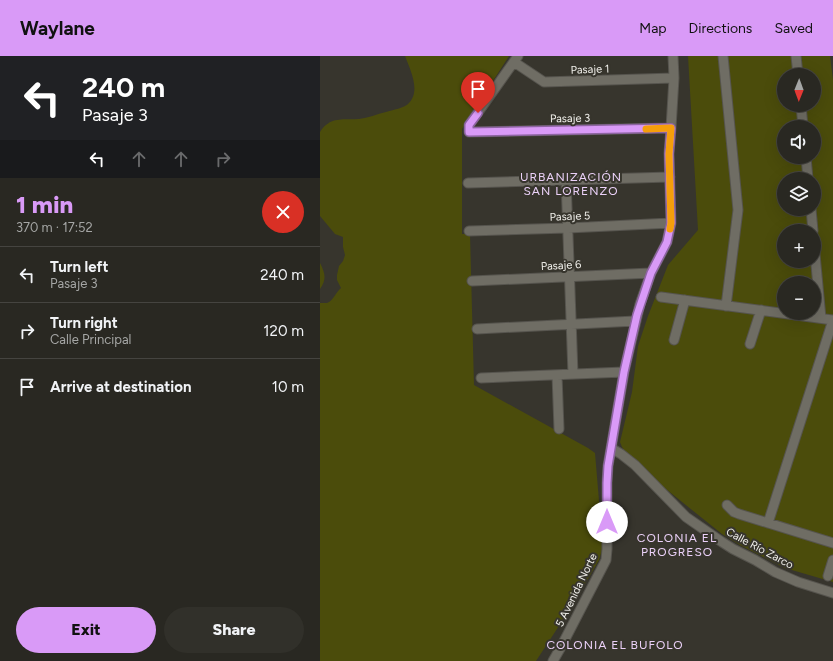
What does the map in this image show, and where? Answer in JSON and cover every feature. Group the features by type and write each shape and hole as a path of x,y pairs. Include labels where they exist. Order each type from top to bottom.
{"street":[{"name":"5 Avenida Norte","path":"553,661 606,560 607,483 611,448 624,372 640,304 651,273 667,242 671,223 669,154 674,78 672,56"},
{"path":"723,56 738,210 726,306"},
{"path":"796,56 797,68"},
{"name":"Pasaje 1","path":"516,59 544,82 674,78"},
{"name":"Pasaje 3","path":"516,59 469,125 469,132 671,128"},
{"path":"468,183 670,177"},
{"path":"566,180 573,374"},
{"name":"Pasaje 5","path":"469,231 671,223"},
{"name":"Pasaje 6","path":"472,281 651,273"},
{"path":"661,297 777,312"},
{"path":"674,340 685,300"},
{"path":"750,344 761,310"},
{"path":"768,523 833,320 821,318"},
{"path":"477,329 635,321"},
{"path":"482,378 624,372"},
{"path":"557,375 559,429"},
{"name":"Calle Río Zarco","path":"611,448 635,465 686,517 728,546 756,560 775,572 798,582 833,593"},
{"path":"727,505 734,512 739,514 833,543"},
{"path":"828,576 833,560"}],"shaded area":[{"path":"405,56 509,56 462,129 462,234 470,234 474,385 595,453 602,550 599,560 572,606 536,661 320,661 320,303 329,302 341,288 337,280 337,275 339,266 345,255 343,237 335,234 320,216 320,132 328,123 333,121 366,118 407,105 412,98 414,86 412,73"},
{"path":"688,56 830,56 833,80 833,582 785,568 722,534 656,481 626,453 622,447 620,442 632,392 638,346 668,265 698,230"},
{"path":"320,263 323,270 324,282 320,289"}],"slow traffic":[{"path":"646,129 671,128 669,154 670,229"}],"district":[{"name":"URBANIZACIÓN SAN LORENZO","path":"571,184"},
{"name":"COLONIA EL PROGRESO","path":"677,545"},
{"name":"COLONIA EL BUFOLO","path":"615,645"}],"route":[{"path":"478,113 469,125 469,132 671,128 669,154 671,223 667,242 651,273 640,304 624,372 608,466 607,522"}]}
